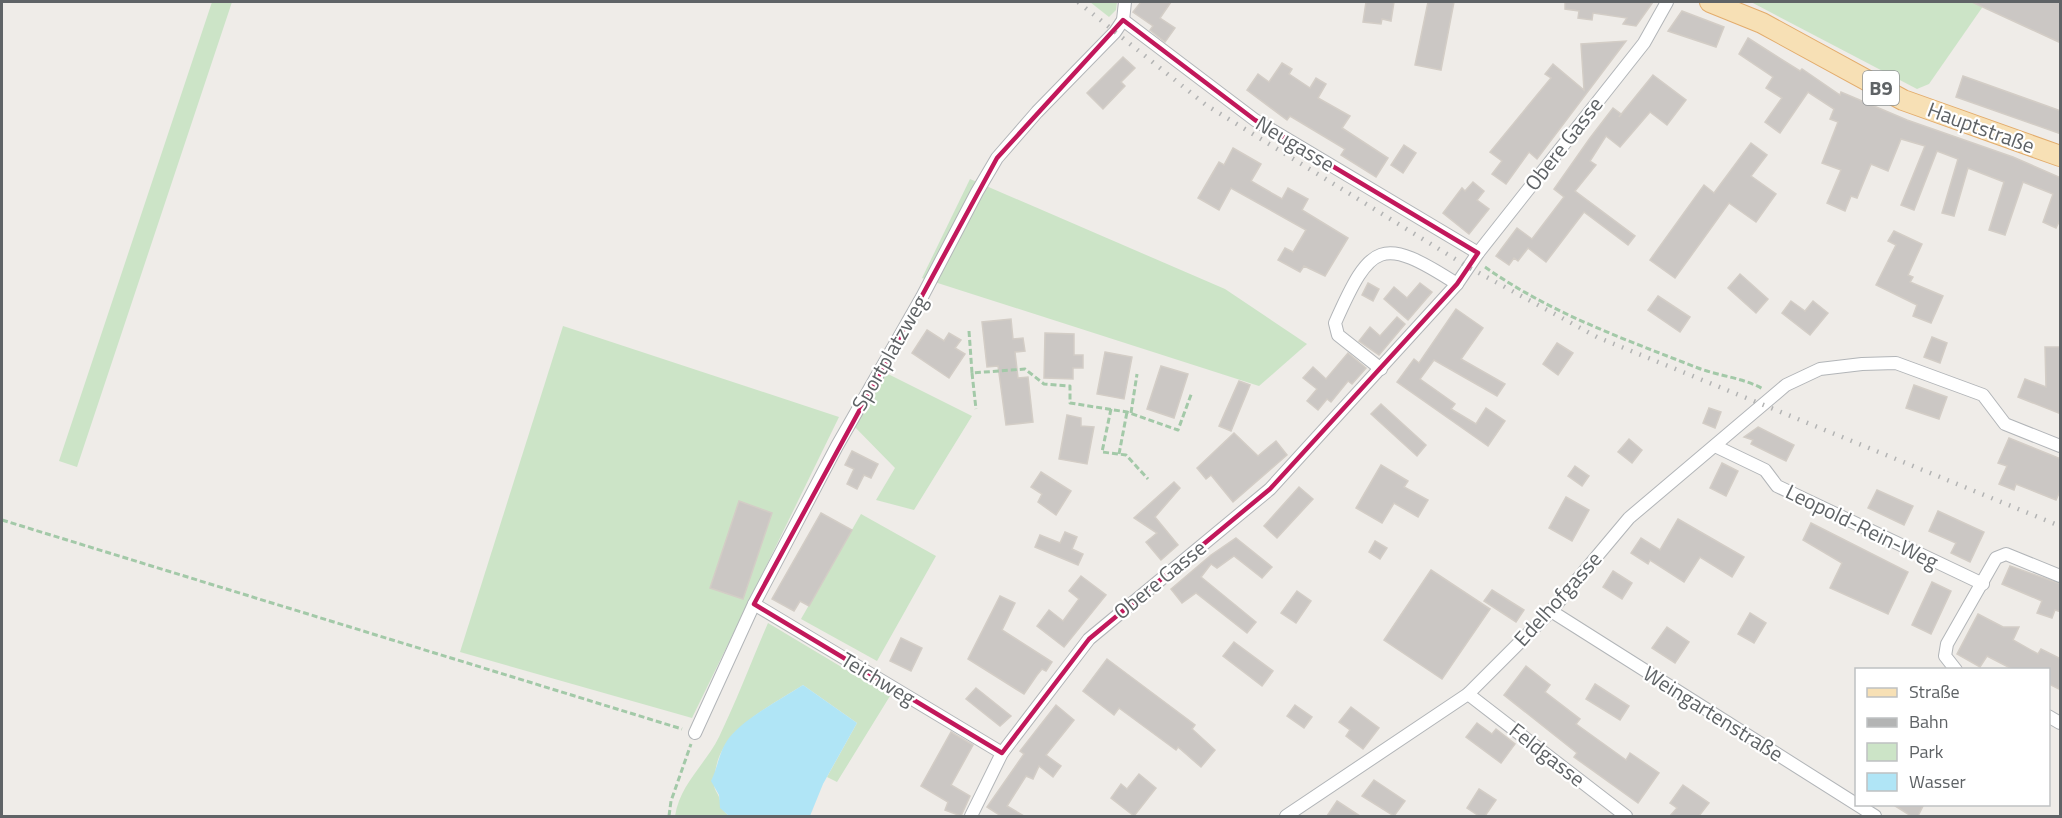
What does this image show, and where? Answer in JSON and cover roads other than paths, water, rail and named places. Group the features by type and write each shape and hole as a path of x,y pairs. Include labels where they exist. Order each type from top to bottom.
{"main road":[{"name":"Hauptstraße","path":"1715,2 1762,24 1903,100 2061,156"}],"street":[{"path":"1123,20 1125,2"},
{"name":"Obere Gasse","path":"971,816 1002,753 1089,639 1270,489 1381,369 1457,284 1477,255 1644,43 1667,2"},
{"name":"Neugasse","path":"1123,20 1255,120 1477,255"},
{"name":"Sportplatzweg","path":"695,733 754,604 837,446 997,158 1037,112 1115,32 1123,20"},
{"path":"1381,369 1338,335 1335,323 1362,268 1381,254 1399,253 1419,260 1457,284"},
{"name":"Edelhofgasse","path":"1286,816 1468,694 1551,611 1629,518 1786,385 1820,369 1896,363 1983,395 2005,424 2061,446"},
{"name":"Leopold-Rein-Weg","path":"1715,446 1765,470 1777,486 1983,584"},
{"path":"1955,668 1945,657 1947,644 1996,558 2006,554 2061,576"},
{"name":"Teichweg","path":"754,604 1002,753"},
{"name":"Weingartenstraße","path":"1551,611 1855,803"},
{"name":"Feldgasse","path":"1468,694 1626,816"},
{"name":"Weingartenstraße","path":"1859,806 1875,816"}],"water":[{"path":"803,685 857,723 823,784 810,816 729,816 720,808 719,795 711,781 726,743 754,716"}],"railway":[{"path":"1078,2 1206,105 1468,267 1597,337 2060,526"}]}
